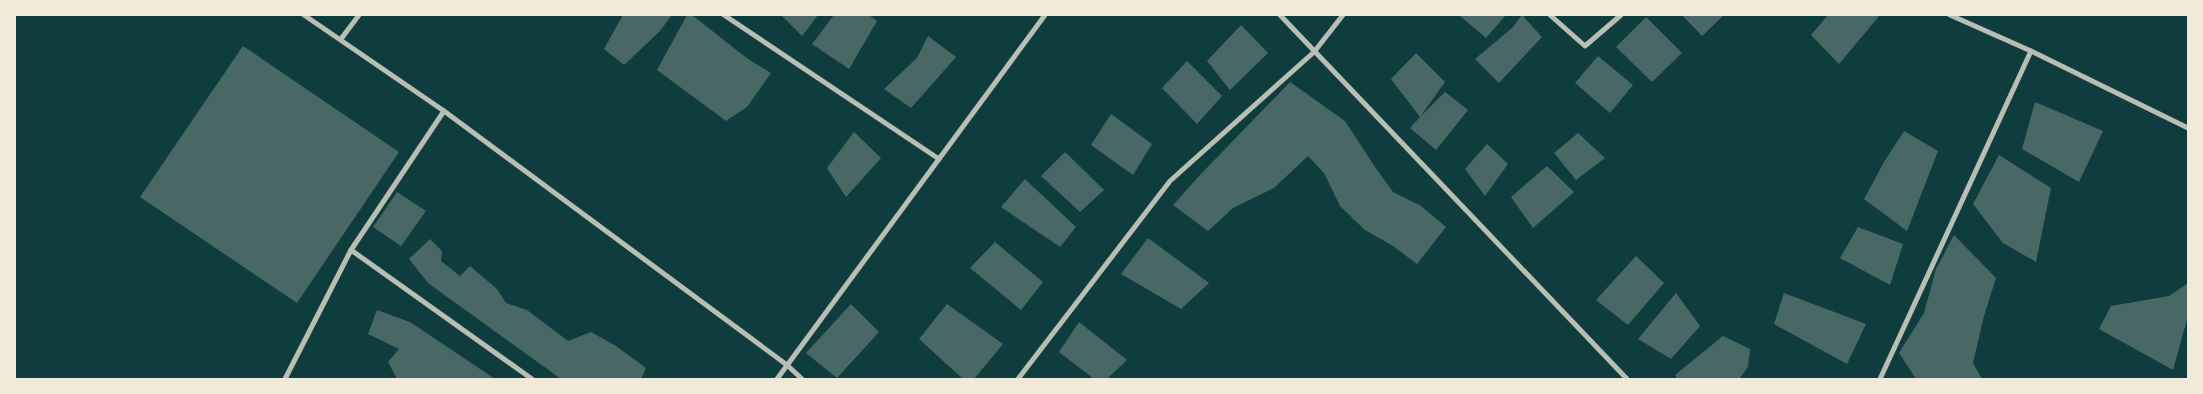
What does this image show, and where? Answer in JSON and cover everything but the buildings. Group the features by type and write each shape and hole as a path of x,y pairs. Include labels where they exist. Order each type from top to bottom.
{"street":[{"path":"304,15 444,111 787,365 802,379"},
{"path":"341,39 358,15"},
{"path":"724,15 939,159"},
{"path":"777,379 1045,15"},
{"path":"1280,15 1626,379"},
{"path":"1018,379 1170,181 1314,52 1343,15"},
{"path":"1550,15 1585,46 1621,15"},
{"path":"1950,15 2031,51 2188,128"},
{"path":"1880,379 2031,51"},
{"path":"286,378 351,250 444,111"},
{"path":"351,250 532,379"}]}
